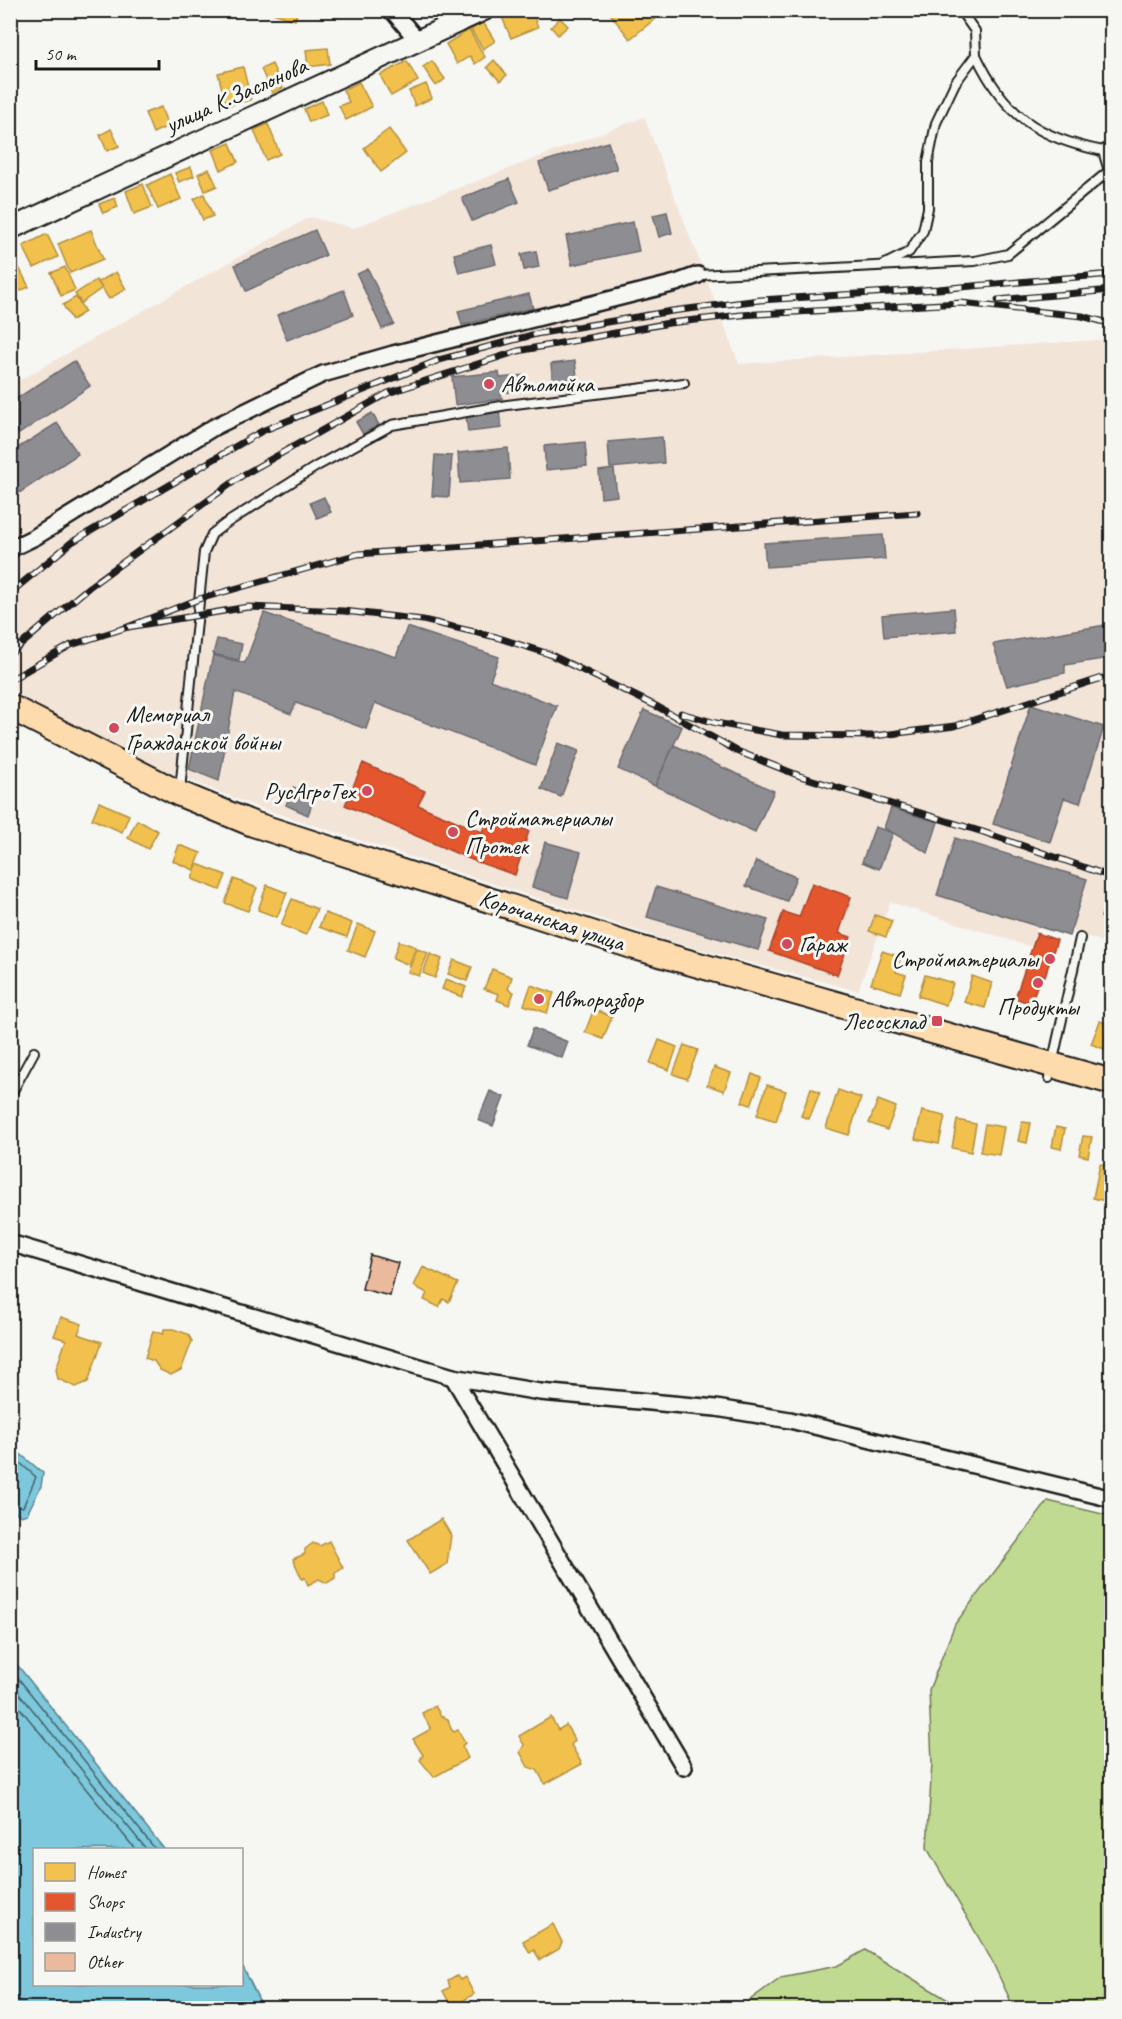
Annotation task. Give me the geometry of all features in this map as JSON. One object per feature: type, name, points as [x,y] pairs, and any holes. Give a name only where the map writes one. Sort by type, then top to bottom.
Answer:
[{"type":"main road","name":"Корочанская улица","points":[[10,708],[180,794],[253,824],[635,946],[1051,1072],[1112,1095]]},
{"type":"main road","name":"Корочанская улица","points":[[10,724],[175,808],[250,838],[634,960],[1051,1072],[1112,1082]]},
{"type":"street","points":[[392,10],[418,41]]},
{"type":"street","name":"улица К.Заслонова","points":[[10,229],[484,10]]},
{"type":"street","points":[[10,549],[35,537],[214,427],[323,374],[393,354],[676,283],[698,274]]},
{"type":"street","points":[[10,1243],[453,1377],[540,1392],[716,1408],[790,1420],[1112,1499]]},
{"type":"street","points":[[453,1377],[684,1767]]},
{"type":"lane","points":[[960,10],[975,31],[976,55],[988,80],[1011,109],[1041,132],[1067,144],[1103,152]]},
{"type":"lane","points":[[882,266],[909,252],[923,231],[928,208],[928,162],[936,123],[955,83],[976,55]]},
{"type":"lane","points":[[1103,152],[1112,143]]},
{"type":"lane","points":[[698,274],[975,261],[1008,254],[1110,173],[1103,152]]},
{"type":"lane","points":[[180,794],[204,552],[212,534],[317,466],[392,425],[507,405],[684,383]]},
{"type":"lane","points":[[1051,1072],[1080,938]]},
{"type":"lane","points":[[10,1096],[34,1052]]},
{"type":"shaded area","points":[[644,117],[739,364],[1111,339],[1111,945],[1039,920],[1031,947],[890,902],[858,991],[672,942],[252,805],[117,752],[11,690],[11,385],[310,217],[353,228]]},
{"type":"green space","points":[[1048,1501],[1111,1516],[1111,2008],[1014,2008],[991,1959],[927,1848],[932,1763],[929,1690],[955,1624]]},
{"type":"green space","points":[[865,1950],[958,2008],[739,2008],[781,1977],[837,1966]]},
{"type":"water","points":[[11,1446],[43,1473],[41,1486],[27,1514],[21,1516],[11,1509]]},
{"type":"water","points":[[11,1657],[163,1848],[33,1848],[33,1986],[243,1986],[243,1967],[263,2008],[11,2008]]},
{"type":"building: Homes","points":[[274,10],[298,10],[295,20],[273,13]]},
{"type":"building: Homes","points":[[513,10],[531,10],[538,27],[511,38],[501,15]]},
{"type":"building: Homes","points":[[607,10],[666,10],[630,39]]},
{"type":"building: Homes","points":[[560,18],[568,26],[558,35],[551,27]]},
{"type":"building: Homes","points":[[483,22],[495,41],[483,49],[471,30]]},
{"type":"building: Homes","points":[[469,30],[485,57],[475,64],[470,56],[457,64],[446,44]]},
{"type":"building: Homes","points":[[328,48],[330,64],[308,67],[306,50]]},
{"type":"building: Homes","points":[[494,60],[507,75],[500,81],[487,67]]},
{"type":"building: Homes","points":[[407,61],[418,81],[391,96],[380,75]]},
{"type":"building: Homes","points":[[432,61],[445,79],[436,86],[423,67]]},
{"type":"building: Homes","points":[[272,64],[283,88],[272,93],[261,69]]},
{"type":"building: Homes","points":[[243,67],[251,100],[226,106],[218,73]]},
{"type":"building: Homes","points":[[359,82],[372,107],[346,120],[339,106],[349,102],[343,90]]},
{"type":"building: Homes","points":[[426,84],[432,98],[415,106],[409,91]]},
{"type":"building: Homes","points":[[322,101],[327,115],[309,122],[304,109]]},
{"type":"building: Homes","points":[[161,107],[168,126],[153,133],[145,113]]},
{"type":"building: Homes","points":[[268,124],[280,154],[266,160],[254,130]]},
{"type":"building: Homes","points":[[111,129],[119,146],[107,151],[100,135]]},
{"type":"building: Homes","points":[[389,129],[406,153],[381,172],[364,148]]},
{"type":"building: Homes","points":[[230,143],[238,162],[221,170],[213,150]]},
{"type":"building: Homes","points":[[191,167],[194,176],[179,182],[175,173]]},
{"type":"building: Homes","points":[[209,169],[217,186],[205,191],[198,174]]},
{"type":"building: Homes","points":[[170,174],[181,199],[158,209],[147,185]]},
{"type":"building: Homes","points":[[143,184],[152,207],[134,214],[126,191]]},
{"type":"building: Homes","points":[[204,194],[213,216],[203,220],[194,199]]},
{"type":"building: Homes","points":[[115,198],[118,207],[103,213],[99,204]]},
{"type":"building: Homes","points":[[91,230],[103,259],[70,273],[58,244]]},
{"type":"building: Homes","points":[[47,234],[58,257],[34,268],[23,246]]},
{"type":"building: Homes","points":[[10,250],[29,287],[11,295],[10,295]]},
{"type":"building: Homes","points":[[65,267],[75,290],[61,296],[51,273]]},
{"type":"building: Homes","points":[[116,272],[126,289],[109,299],[98,282]]},
{"type":"building: Homes","points":[[96,280],[102,288],[81,303],[75,294]]},
{"type":"building: Homes","points":[[76,297],[85,312],[72,320],[63,305]]},
{"type":"building: Homes","points":[[99,802],[129,815],[122,832],[92,819]]},
{"type":"building: Homes","points":[[137,820],[158,831],[148,849],[128,838]]},
{"type":"building: Homes","points":[[179,845],[201,853],[194,870],[173,861]]},
{"type":"building: Homes","points":[[197,864],[226,875],[220,890],[192,879]]},
{"type":"building: Homes","points":[[234,879],[257,888],[248,911],[225,903]]},
{"type":"building: Homes","points":[[267,885],[287,893],[277,917],[258,910]]},
{"type":"building: Homes","points":[[292,899],[317,909],[306,935],[281,925]]},
{"type":"building: Homes","points":[[325,913],[352,923],[347,937],[319,927]]},
{"type":"building: Homes","points":[[875,915],[892,921],[886,937],[869,931]]},
{"type":"building: Homes","points":[[358,924],[375,931],[365,957],[348,950]]},
{"type":"building: Homes","points":[[399,941],[416,947],[409,965],[393,958]]},
{"type":"building: Homes","points":[[417,949],[428,953],[419,976],[408,972]]},
{"type":"building: Homes","points":[[882,951],[901,957],[896,972],[906,975],[900,993],[871,984]]},
{"type":"building: Homes","points":[[430,954],[442,959],[435,978],[423,973]]},
{"type":"building: Homes","points":[[454,960],[472,967],[467,981],[448,974]]},
{"type":"building: Homes","points":[[492,969],[512,977],[508,989],[514,992],[509,1005],[497,1000],[499,994],[484,989]]},
{"type":"building: Homes","points":[[925,975],[953,983],[946,1005],[918,996]]},
{"type":"building: Homes","points":[[972,976],[992,983],[985,1008],[964,1002]]},
{"type":"building: Homes","points":[[446,979],[466,987],[462,997],[442,989]]},
{"type":"building: Homes","name":"Авторазбор","points":[[531,985],[554,993],[547,1013],[524,1005]]},
{"type":"building: Homes","points":[[594,1009],[612,1017],[603,1039],[585,1032]]},
{"type":"building: Homes","points":[[1100,1021],[1112,1025],[1112,1052],[1091,1044]]},
{"type":"building: Homes","points":[[659,1040],[677,1047],[669,1070],[650,1063]]},
{"type":"building: Homes","points":[[684,1045],[698,1050],[687,1079],[673,1074]]},
{"type":"building: Homes","points":[[714,1067],[731,1073],[724,1091],[707,1085]]},
{"type":"building: Homes","points":[[752,1074],[761,1078],[751,1105],[742,1102]]},
{"type":"building: Homes","points":[[767,1085],[786,1091],[776,1121],[757,1115]]},
{"type":"building: Homes","points":[[811,1088],[820,1092],[809,1119],[801,1116]]},
{"type":"building: Homes","points":[[838,1090],[861,1098],[849,1135],[826,1128]]},
{"type":"building: Homes","points":[[878,1100],[896,1107],[887,1130],[869,1123]]},
{"type":"building: Homes","points":[[922,1111],[945,1116],[939,1144],[915,1139]]},
{"type":"building: Homes","points":[[957,1120],[976,1124],[971,1152],[952,1148]]},
{"type":"building: Homes","points":[[1022,1122],[1031,1123],[1027,1143],[1018,1141]]},
{"type":"building: Homes","points":[[985,1124],[1004,1127],[999,1155],[980,1152]]},
{"type":"building: Homes","points":[[1056,1127],[1065,1129],[1061,1149],[1052,1147]]},
{"type":"building: Homes","points":[[1083,1136],[1092,1137],[1088,1157],[1079,1155]]},
{"type":"building: Homes","points":[[1100,1164],[1112,1166],[1109,1202],[1093,1198]]},
{"type":"building: Homes","points":[[423,1267],[458,1283],[449,1302],[443,1299],[439,1307],[424,1300],[427,1293],[414,1286]]},
{"type":"building: Homes","points":[[61,1317],[82,1324],[78,1334],[102,1342],[88,1382],[76,1387],[58,1379],[56,1369],[66,1340],[54,1336]]},
{"type":"building: Homes","points":[[164,1329],[173,1329],[188,1334],[192,1341],[181,1370],[171,1375],[160,1370],[154,1361],[145,1358],[153,1331],[163,1334]]},
{"type":"building: Homes","points":[[441,1519],[451,1535],[447,1564],[430,1574],[408,1540]]},
{"type":"building: Homes","points":[[329,1541],[343,1568],[335,1573],[335,1578],[327,1583],[319,1579],[308,1585],[305,1578],[302,1579],[293,1559],[305,1554],[305,1549],[313,1543],[320,1546]]},
{"type":"building: Homes","points":[[435,1706],[441,1716],[448,1719],[451,1729],[454,1732],[458,1730],[465,1743],[462,1746],[468,1758],[434,1777],[420,1760],[423,1755],[413,1739],[431,1729],[422,1713]]},
{"type":"building: Homes","points":[[551,1717],[558,1730],[566,1725],[575,1740],[571,1745],[582,1764],[545,1784],[537,1770],[528,1767],[520,1752],[524,1745],[519,1736]]},
{"type":"building: Homes","points":[[553,1924],[562,1942],[559,1949],[540,1960],[534,1950],[530,1953],[523,1941]]},
{"type":"building: Homes","points":[[457,1976],[460,1980],[465,1977],[474,1994],[461,2002],[464,2007],[452,2008],[443,1991],[450,1987],[448,1981]]},
{"type":"building: Shops","points":[[363,763],[425,791],[418,805],[482,832],[488,817],[529,831],[515,875],[472,860],[345,805]]},
{"type":"building: Shops","points":[[812,883],[851,897],[839,933],[851,937],[837,975],[769,951],[783,912],[799,917]]},
{"type":"building: Shops","points":[[1037,933],[1057,940],[1045,976],[1041,974],[1031,1004],[1015,998]]},
{"type":"building: Industry","points":[[608,142],[617,169],[548,190],[539,163]]},
{"type":"building: Industry","points":[[509,179],[519,202],[472,221],[462,198]]},
{"type":"building: Industry","points":[[667,212],[672,233],[659,237],[653,215]]},
{"type":"building: Industry","points":[[633,222],[639,251],[572,265],[566,236]]},
{"type":"building: Industry","points":[[315,230],[326,255],[246,291],[235,265]]},
{"type":"building: Industry","points":[[491,245],[496,264],[459,273],[454,254]]},
{"type":"building: Industry","points":[[536,251],[539,267],[524,270],[521,254]]},
{"type":"building: Industry","points":[[368,269],[394,324],[382,329],[357,274]]},
{"type":"building: Industry","points":[[344,290],[353,315],[287,340],[277,315]]},
{"type":"building: Industry","points":[[529,294],[533,308],[462,325],[458,311]]},
{"type":"building: Industry","points":[[74,361],[90,386],[19,434],[10,421],[10,403]]},
{"type":"building: Industry","points":[[575,361],[578,383],[553,386],[551,364]]},
{"type":"building: Industry","name":"Автомойка","points":[[499,372],[500,378],[525,375],[527,390],[501,393],[502,399],[455,405],[452,377]]},
{"type":"building: Industry","points":[[499,411],[502,428],[468,432],[466,416]]},
{"type":"building: Industry","points":[[372,413],[379,425],[363,434],[356,422]]},
{"type":"building: Industry","points":[[57,423],[78,454],[10,499],[10,453]]},
{"type":"building: Industry","points":[[662,437],[664,463],[610,468],[608,442]]},
{"type":"building: Industry","points":[[585,442],[587,466],[546,470],[544,446]]},
{"type":"building: Industry","points":[[508,448],[510,479],[460,483],[458,453]]},
{"type":"building: Industry","points":[[435,455],[452,456],[449,497],[432,496]]},
{"type":"building: Industry","points":[[614,469],[617,496],[601,498],[599,471]]},
{"type":"building: Industry","points":[[324,497],[331,512],[317,518],[310,503]]},
{"type":"building: Industry","points":[[883,535],[885,559],[766,567],[764,543]]},
{"type":"building: Industry","points":[[954,608],[956,631],[884,637],[882,615]]},
{"type":"building: Industry","points":[[264,613],[396,657],[407,627],[499,657],[490,680],[557,706],[535,765],[375,703],[366,729],[296,703],[291,714],[235,692],[219,781],[189,769],[213,655],[245,663]]},
{"type":"building: Industry","points":[[1112,624],[1112,670],[1109,658],[1065,665],[1065,673],[1007,686],[993,644]]},
{"type":"building: Industry","points":[[217,639],[242,644],[239,660],[213,654]]},
{"type":"building: Industry","points":[[1031,704],[1104,727],[1080,803],[1064,798],[1050,842],[993,824]]},
{"type":"building: Industry","points":[[644,710],[682,727],[655,786],[618,769]]},
{"type":"building: Industry","points":[[558,743],[579,751],[561,797],[541,789]]},
{"type":"building: Industry","points":[[674,745],[774,791],[755,832],[655,786]]},
{"type":"building: Industry","points":[[293,787],[315,796],[308,815],[286,805]]},
{"type":"building: Industry","points":[[891,808],[938,822],[928,853],[884,828]]},
{"type":"building: Industry","points":[[875,827],[893,833],[879,869],[862,862]]},
{"type":"building: Industry","points":[[955,838],[1087,879],[1069,936],[937,895]]},
{"type":"building: Industry","points":[[545,842],[581,852],[568,898],[532,887]]},
{"type":"building: Industry","points":[[756,861],[796,877],[787,901],[746,886]]},
{"type":"building: Industry","points":[[656,887],[768,920],[758,950],[647,917]]},
{"type":"building: Industry","points":[[1108,898],[1112,899],[1112,921],[1101,917]]},
{"type":"building: Industry","points":[[533,1028],[568,1042],[562,1058],[527,1045]]},
{"type":"building: Industry","points":[[490,1091],[504,1097],[493,1126],[478,1120]]},
{"type":"building: Other","points":[[370,1255],[398,1263],[390,1296],[362,1289]]},
{"type":"railway","points":[[10,593],[72,542],[262,431],[439,360],[536,334],[672,311],[760,300],[938,289],[1112,274]]},
{"type":"railway","points":[[998,300],[1112,290]]},
{"type":"railway","points":[[10,654],[89,587],[243,475],[388,393],[518,351],[669,323],[741,315],[961,303],[1082,316],[1112,324]]},
{"type":"railway","points":[[10,680],[71,645],[128,627],[199,599],[358,554],[917,513]]},
{"type":"railway","points":[[128,627],[248,607],[344,611],[423,620],[496,637],[549,654],[658,707],[737,751],[800,776],[983,832],[1112,877]]},
{"type":"railway","points":[[681,713],[716,723],[782,735],[874,736],[955,726],[1102,678]]},
{"type":"place","name":"Автомойка","points":[[489,384]]},
{"type":"place","name":"Мемориал Гражданской войны","points":[[114,728]]},
{"type":"place","name":"РусАгроТех","points":[[367,791]]},
{"type":"place","name":"Стройматериалы Протек","points":[[453,832]]},
{"type":"place","name":"Гараж","points":[[787,944]]},
{"type":"place","name":"Стройматериалы","points":[[1050,959]]},
{"type":"place","name":"Продукты","points":[[1038,983]]},
{"type":"place","name":"Авторазбор","points":[[539,999]]},
{"type":"place","name":"Лесосклад","points":[[937,1021]]}]
